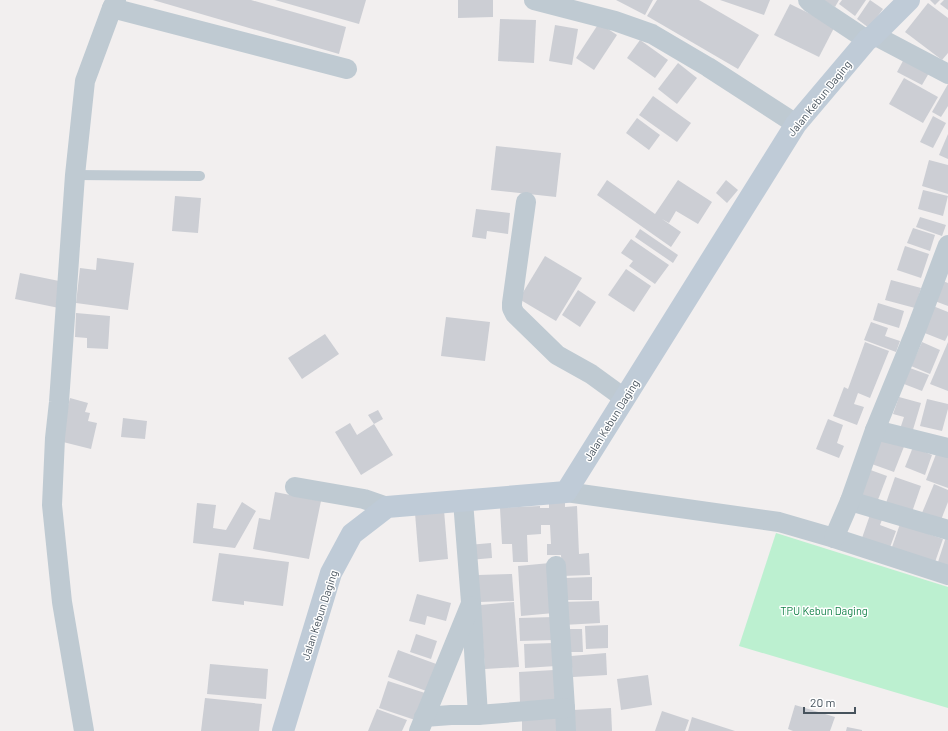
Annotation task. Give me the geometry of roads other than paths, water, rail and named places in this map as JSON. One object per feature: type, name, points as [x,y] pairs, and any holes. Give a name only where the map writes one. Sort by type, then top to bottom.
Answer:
[{"type":"street","points":[[534,0],[615,21],[652,34],[708,67],[796,124]]},
{"type":"street","points":[[808,0],[811,4],[870,37],[948,74]]},
{"type":"street","name":"Jalan Kebun Daging","points":[[566,492],[796,124],[870,37],[909,0]]},
{"type":"street","points":[[84,731],[62,602],[52,505],[55,438],[59,402],[75,175],[85,81],[114,4],[347,69]]},
{"type":"street","points":[[526,202],[512,303],[512,308],[515,314],[557,355],[592,374],[624,398]]},
{"type":"street","points":[[834,538],[850,501],[875,430],[916,330],[948,245]]},
{"type":"street","points":[[875,430],[948,448]]},
{"type":"street","points":[[295,487],[364,498],[387,507],[566,492],[779,522],[948,575]]},
{"type":"street","points":[[463,501],[471,602],[475,721]]},
{"type":"street","points":[[850,501],[948,530]]},
{"type":"street","name":"Jalan Kebun Daging","points":[[283,731],[331,573],[352,534],[387,507]]},
{"type":"street","points":[[556,566],[566,708],[566,731]]},
{"type":"street","points":[[421,724],[471,602]]},
{"type":"street","points":[[421,724],[451,715],[475,721],[566,708]]},
{"type":"lane","points":[[75,175],[200,176]]},
{"type":"park label","name":"TPU Kebun Daging","points":[[824,610]]}]
